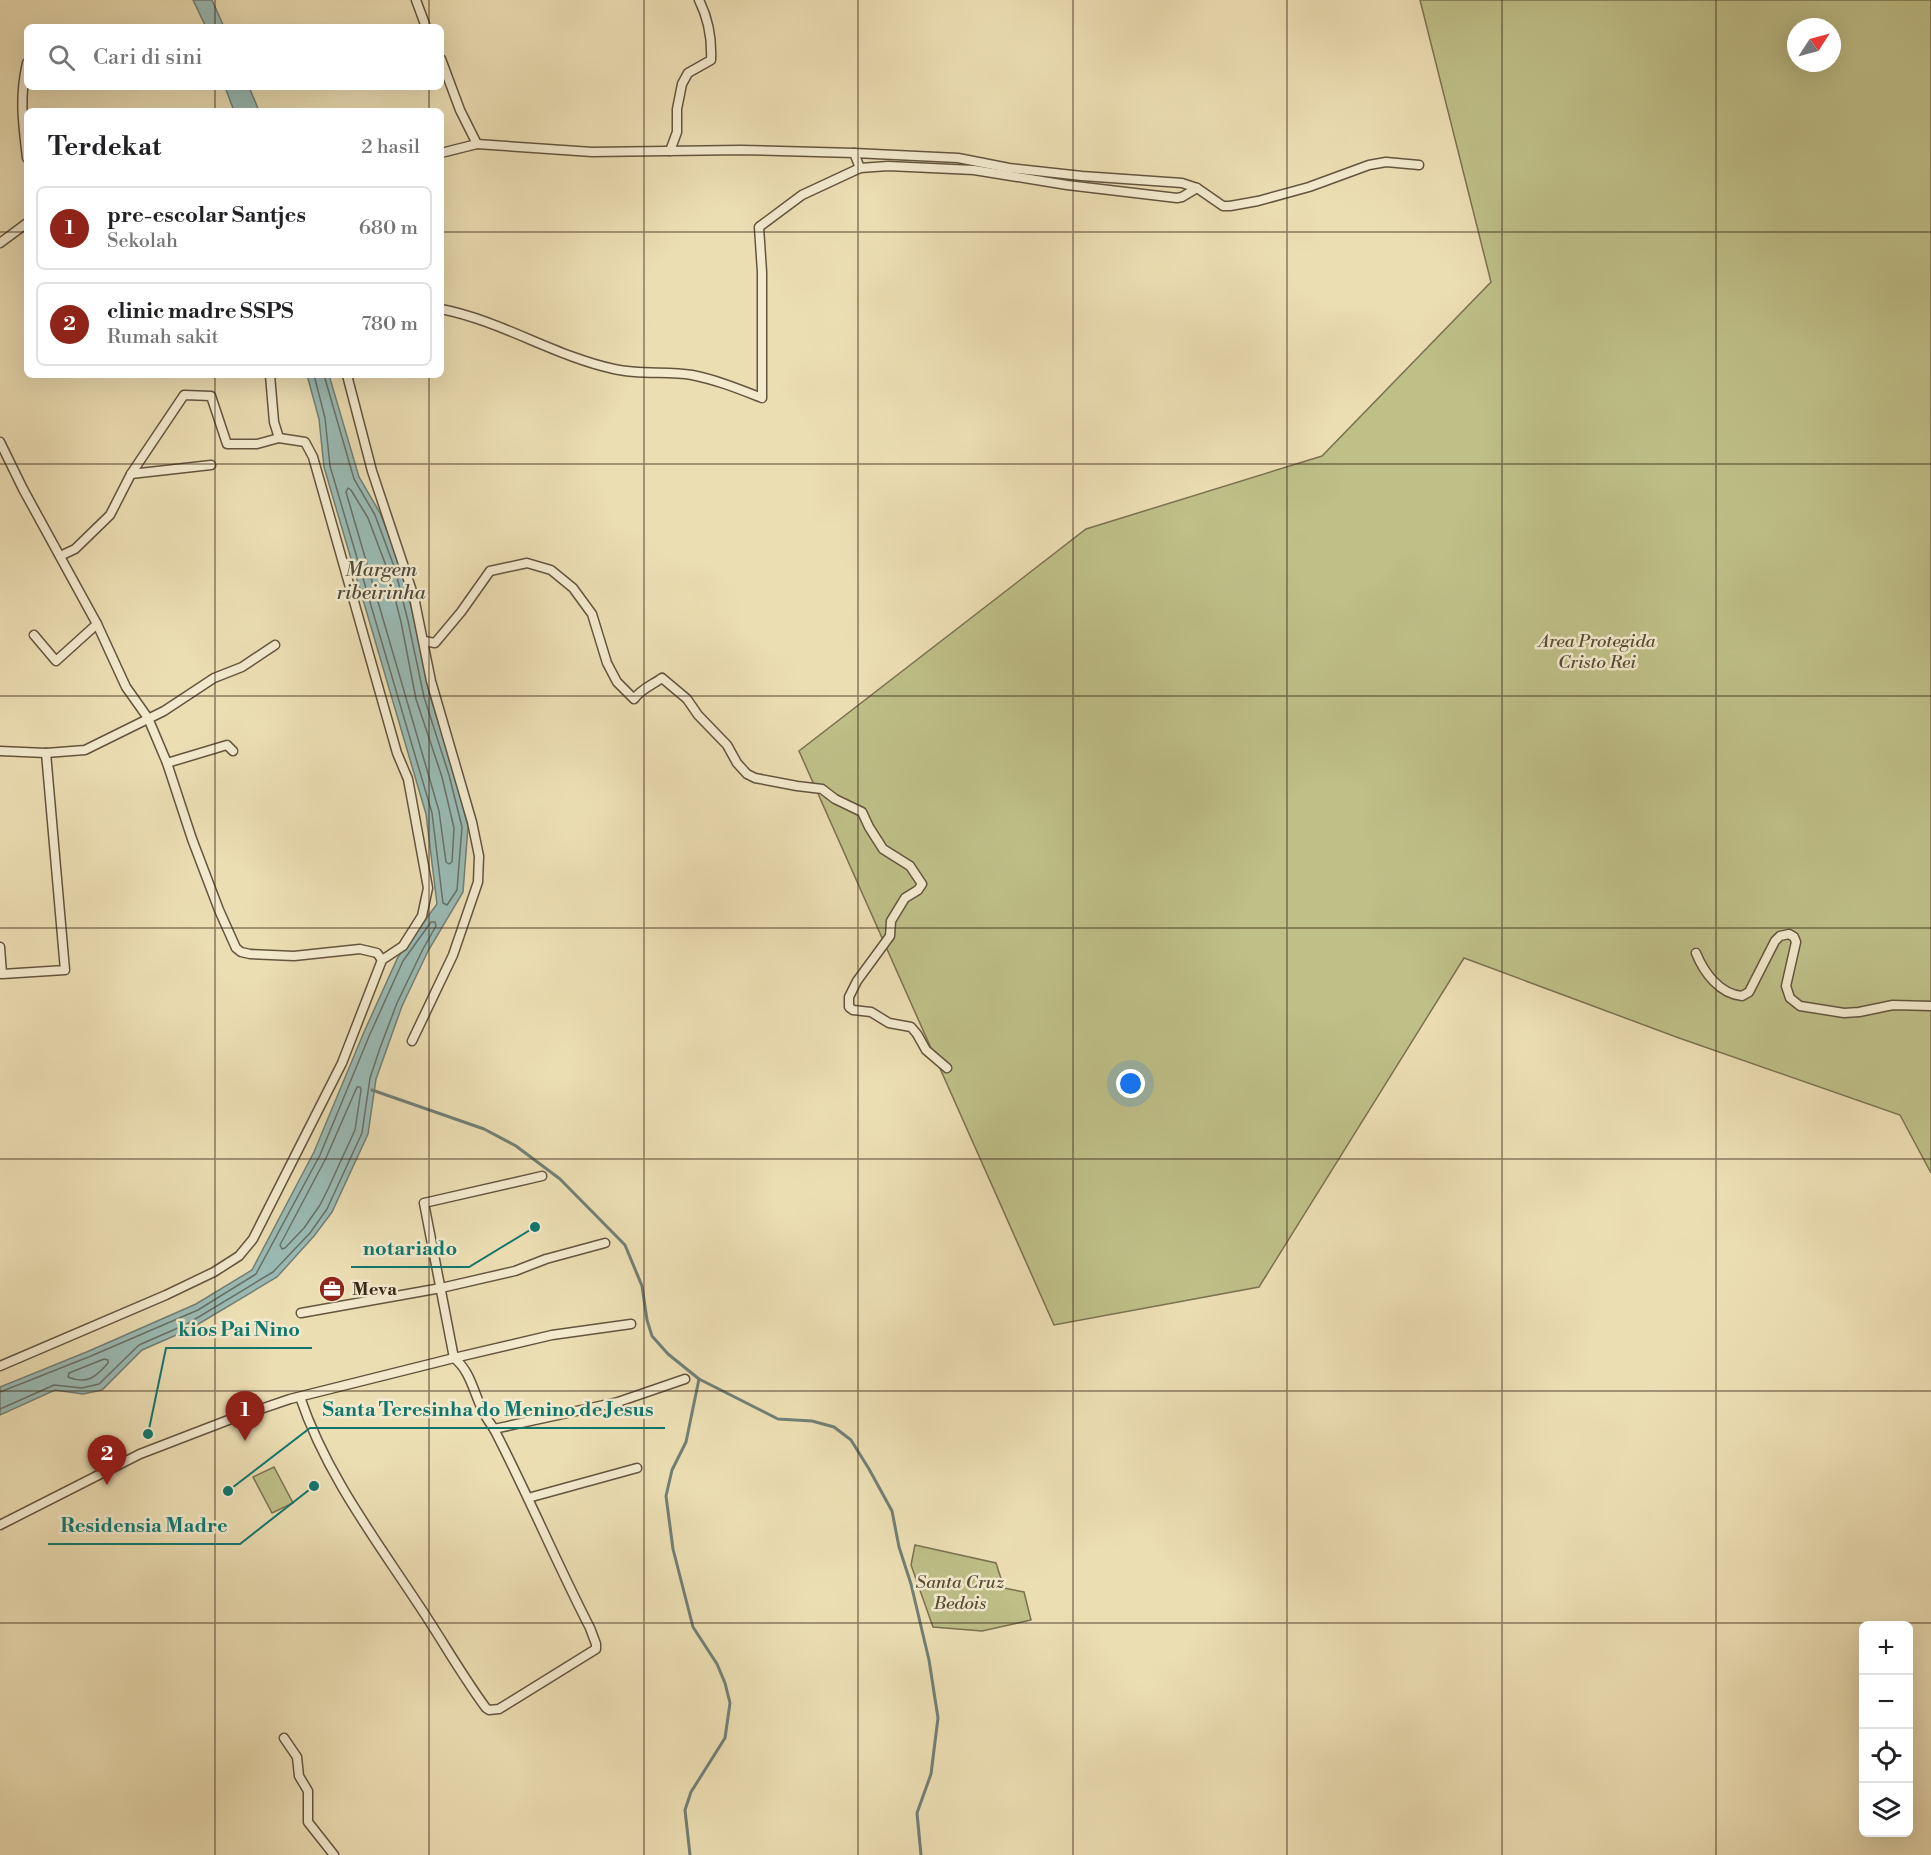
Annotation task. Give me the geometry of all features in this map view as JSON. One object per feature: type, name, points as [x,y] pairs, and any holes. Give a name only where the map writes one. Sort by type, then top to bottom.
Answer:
[{"type":"street","points":[[416,0],[425,24]]},
{"type":"street","points":[[670,151],[677,132],[677,109],[682,84],[688,73],[711,60],[712,48],[706,13],[699,0]]},
{"type":"street","points":[[444,67],[460,110],[477,144]]},
{"type":"street","points":[[24,76],[21,88],[24,135]]},
{"type":"street","points":[[444,152],[477,144],[592,152],[741,150],[958,159],[1009,168],[1082,176],[1182,183],[1197,188],[1223,206],[1258,201],[1309,187],[1369,165],[1386,162],[1419,165]]},
{"type":"street","points":[[854,153],[860,168]]},
{"type":"street","points":[[444,310],[466,314],[578,359],[606,367],[646,373],[691,375],[726,384],[762,398],[762,272],[759,227],[802,195],[860,168],[888,166],[974,170],[1066,185],[1177,198],[1197,188]]},
{"type":"street","points":[[0,243],[24,225]]},
{"type":"street","points":[[270,378],[274,422],[279,438]]},
{"type":"street","points":[[348,378],[372,471],[414,597],[431,681],[472,822],[479,856],[478,882],[453,955],[412,1041]]},
{"type":"street","points":[[0,1366],[166,1296],[214,1272],[239,1256],[253,1239],[342,1063],[382,960],[403,946],[422,916],[428,888],[408,779],[398,753],[313,457],[305,442],[279,438],[257,444],[227,444],[212,396],[184,395],[132,474],[110,515],[75,549],[60,556]]},
{"type":"street","points":[[0,442],[97,624],[126,687],[148,718],[167,763],[219,910],[236,948],[250,954],[294,956],[360,949],[377,953],[382,960]]},
{"type":"street","points":[[132,474],[211,465]]},
{"type":"street","points":[[424,641],[435,643],[461,612],[490,571],[527,563],[551,570],[573,588],[592,614],[607,663],[617,682],[634,699],[640,691],[662,678],[687,699],[698,715],[727,745],[747,774],[755,778],[822,789],[835,800],[862,812],[884,849],[910,866],[922,884],[918,890],[906,898],[891,921],[890,936],[857,981],[849,997],[849,1007],[853,1010],[870,1012],[889,1023],[911,1027],[926,1050],[947,1068]]},
{"type":"street","points":[[34,635],[56,661],[97,624]]},
{"type":"street","points":[[0,752],[46,753],[84,750],[164,711],[214,678],[242,668],[274,645]]},
{"type":"street","points":[[167,763],[227,745],[233,751]]},
{"type":"street","points":[[0,946],[3,974],[65,970],[46,753]]},
{"type":"street","points":[[1696,953],[1701,965],[1718,985],[1732,994],[1742,996],[1749,992],[1775,941],[1780,936],[1789,934],[1796,942],[1786,986],[1790,998],[1800,1006],[1844,1013],[1893,1005],[1931,1006]]},
{"type":"street","points":[[300,1397],[331,1471],[477,1696],[489,1710],[499,1709],[596,1649],[590,1628],[528,1498],[494,1429],[476,1399],[461,1363],[454,1358],[424,1203],[542,1176]]},
{"type":"street","points":[[301,1313],[441,1288],[515,1270],[605,1243]]},
{"type":"street","points":[[0,1525],[140,1454],[231,1419],[300,1397],[552,1335],[631,1324]]},
{"type":"street","points":[[494,1429],[618,1402],[685,1379]]},
{"type":"street","points":[[528,1498],[637,1468]]},
{"type":"street","points":[[284,1737],[297,1757],[299,1776],[308,1791],[308,1822],[334,1855]]},
{"type":"green space","name":"Area Protegida Cristo Rei","points":[[1420,0],[1931,0],[1931,1173],[1900,1115],[1679,1038],[1464,958],[1259,1287],[1054,1325],[799,751],[1086,529],[1322,456],[1491,282]]},
{"type":"green space","points":[[274,1467],[293,1503],[272,1513],[253,1477]]},
{"type":"green space","name":"Santa Cruz Bedois","points":[[915,1545],[996,1563],[1004,1588],[1024,1592],[1031,1620],[982,1631],[933,1627],[911,1565]]},
{"type":"water","points":[[193,0],[212,0],[223,24],[205,24]]},
{"type":"water","points":[[226,90],[250,90],[258,108],[233,108]]},
{"type":"water","name":"Margem ribeirinha","points":[[308,378],[330,378],[359,477],[380,513],[401,567],[430,696],[455,773],[468,827],[463,892],[428,951],[402,1006],[376,1079],[368,1134],[332,1212],[314,1236],[277,1277],[190,1329],[142,1350],[102,1390],[83,1394],[55,1390],[0,1415],[0,1387],[196,1304],[252,1270],[314,1152],[398,957],[437,904],[426,814],[324,467],[319,419]]},
{"type":"waterway","points":[[372,1090],[484,1129],[516,1146],[560,1179],[625,1245],[642,1286],[652,1336],[668,1354],[699,1379],[778,1419],[812,1421],[834,1427],[851,1440],[892,1511],[899,1547],[911,1584],[929,1660],[938,1718],[931,1774],[917,1813],[921,1855]]},
{"type":"waterway","points":[[690,1855],[685,1810],[691,1792],[725,1738],[730,1703],[717,1664],[693,1627],[673,1549],[666,1496],[672,1470],[686,1442],[699,1379]]},
{"type":"place","name":"notariado","points":[[535,1227]]},
{"type":"place","name":"Meva","points":[[332,1289]]},
{"type":"place","name":"kios Pai Nino","points":[[148,1434]]},
{"type":"place","name":"pre-escolar Santjes","points":[[245,1441]]},
{"type":"place","name":"clinic madre SSPS","points":[[107,1485]]},
{"type":"place","name":"Residensia Madre","points":[[314,1486]]},
{"type":"place","name":"Santa Teresinha do Menino de Jesus","points":[[228,1491]]}]
